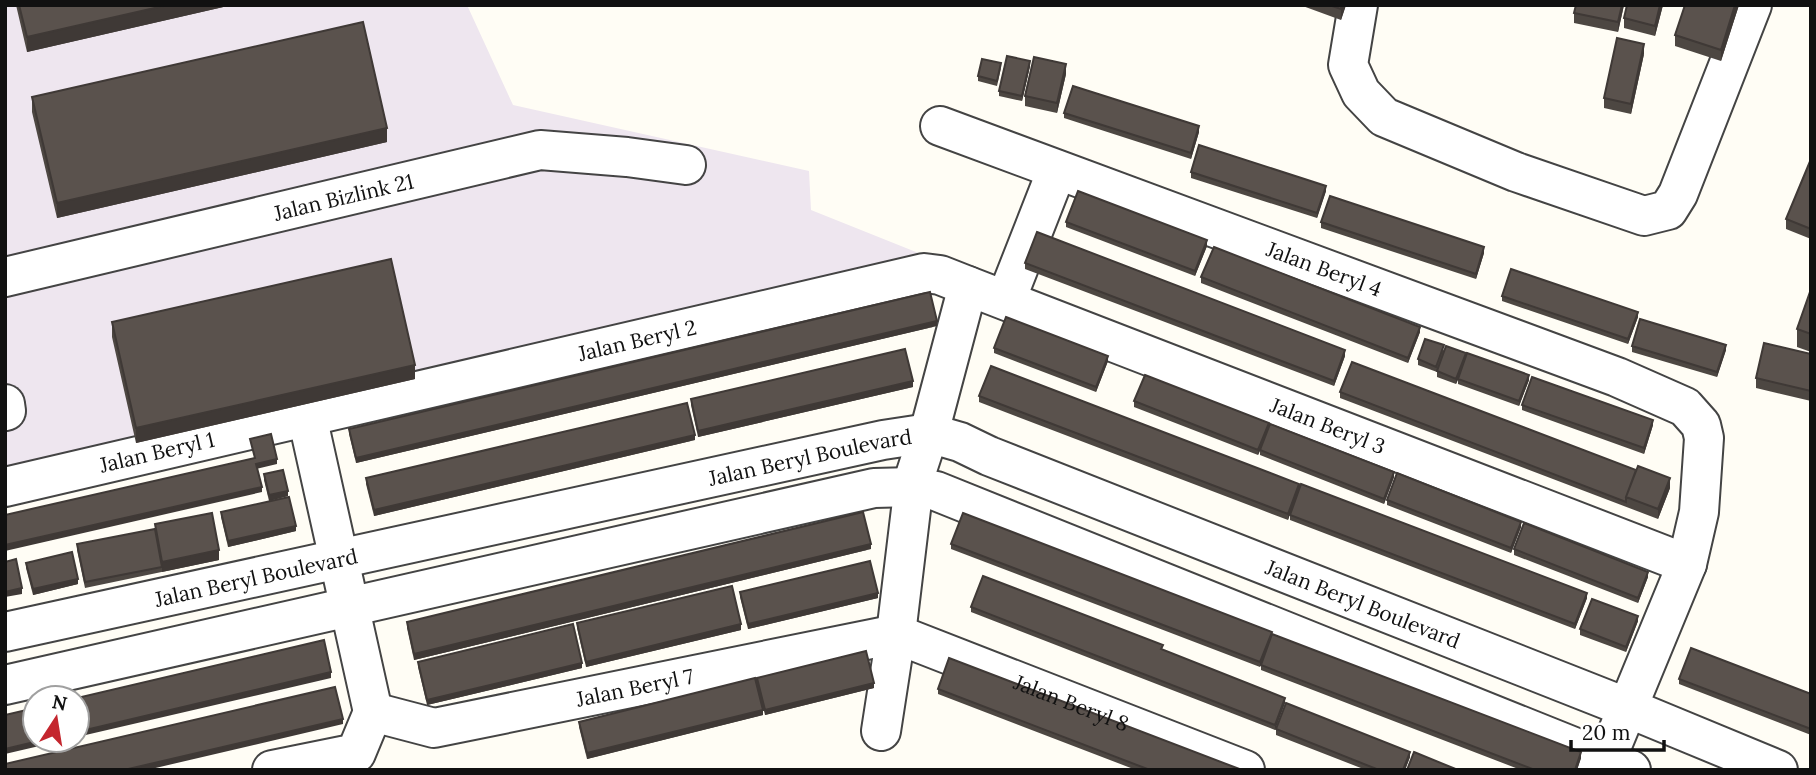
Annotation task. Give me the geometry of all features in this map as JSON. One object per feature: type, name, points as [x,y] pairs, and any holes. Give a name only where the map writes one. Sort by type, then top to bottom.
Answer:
[{"type":"street","points":[[1358,5],[1348,65],[1361,93],[1384,117],[1516,172],[1644,216],[1668,210],[1678,194],[1752,5]]},
{"type":"street","name":"Jalan Beryl 4","points":[[940,126],[1617,377],[1685,407],[1701,425],[1704,438],[1699,512],[1687,564]]},
{"type":"street","name":"Jalan Bizlink 21","points":[[5,278],[540,150],[686,165]]},
{"type":"street","points":[[1006,300],[1057,170]]},
{"type":"street","name":"Jalan Beryl 2","points":[[307,416],[677,332],[908,276],[940,275],[968,286]]},
{"type":"street","points":[[881,730],[920,461],[968,286]]},
{"type":"street","name":"Jalan Beryl 3","points":[[968,286],[1687,564]]},
{"type":"street","points":[[272,770],[354,761],[373,712],[307,416]]},
{"type":"street","name":"Jalan Beryl 1","points":[[5,487],[307,416]]},
{"type":"street","name":"Jalan Beryl Boulevard","points":[[5,685],[344,578],[883,440],[920,461],[936,491],[1618,745],[1778,770]]},
{"type":"street","name":"Jalan Beryl Boulevard","points":[[5,632],[344,578],[874,488],[920,461],[960,442],[1618,745]]},
{"type":"street","points":[[1618,745],[1687,564]]},
{"type":"street","name":"Jalan Beryl 7","points":[[373,712],[433,728],[896,634]]},
{"type":"street","name":"Jalan Beryl 8","points":[[896,634],[1245,770]]},
{"type":"shaded area","points":[[5,5],[467,5],[513,105],[809,171],[811,210],[921,254],[5,481]]},
{"type":"building","points":[[19,5],[168,5],[27,37]]},
{"type":"building","points":[[1576,5],[1622,5],[1618,22],[1574,13]]},
{"type":"building","points":[[1627,5],[1660,5],[1655,26],[1624,18]]},
{"type":"building","points":[[1685,5],[1735,5],[1721,50],[1675,35]]},
{"type":"building","points":[[363,22],[387,128],[57,203],[32,97]]},
{"type":"building","points":[[1617,38],[1644,44],[1631,104],[1604,98]]},
{"type":"building","points":[[1007,56],[1030,61],[1022,96],[999,91]]},
{"type":"building","points":[[1034,57],[1066,64],[1057,103],[1025,96]]},
{"type":"building","points":[[982,59],[1001,63],[997,81],[978,76]]},
{"type":"building","points":[[1073,86],[1199,126],[1191,153],[1064,113]]},
{"type":"building","points":[[1199,145],[1326,186],[1317,213],[1191,172]]},
{"type":"building","points":[[1811,159],[1811,229],[1786,219]]},
{"type":"building","points":[[1078,191],[1207,240],[1195,271],[1066,222]]},
{"type":"building","points":[[1330,196],[1484,247],[1476,274],[1321,222]]},
{"type":"building","points":[[1037,232],[1345,350],[1334,381],[1025,263]]},
{"type":"building","points":[[1214,247],[1420,327],[1408,358],[1201,277]]},
{"type":"building","points":[[391,259],[415,365],[136,428],[112,322]]},
{"type":"building","points":[[1511,269],[1638,312],[1628,339],[1502,296]]},
{"type":"building","points":[[1811,289],[1811,334],[1797,329]]},
{"type":"building","points":[[930,292],[937,321],[356,458],[349,429]]},
{"type":"building","points":[[1006,317],[1108,356],[1096,387],[994,348]]},
{"type":"building","points":[[1640,319],[1726,345],[1717,372],[1632,346]]},
{"type":"building","points":[[1425,339],[1444,345],[1436,367],[1418,359]]},
{"type":"building","points":[[1764,343],[1811,354],[1811,391],[1756,378]]},
{"type":"building","points":[[1446,346],[1466,353],[1456,379],[1437,371]]},
{"type":"building","points":[[905,349],[913,381],[698,431],[691,399]]},
{"type":"building","points":[[1467,353],[1529,375],[1519,401],[1458,379]]},
{"type":"building","points":[[1352,362],[1636,470],[1626,502],[1340,392]]},
{"type":"building","points":[[991,366],[1299,484],[1288,514],[979,396]]},
{"type":"building","points":[[1145,375],[1269,423],[1258,450],[1134,401]]},
{"type":"building","points":[[1532,377],[1653,420],[1644,448],[1522,405]]},
{"type":"building","points":[[687,403],[695,435],[374,510],[366,478]]},
{"type":"building","points":[[1270,424],[1394,472],[1384,499],[1260,450]]},
{"type":"building","points":[[271,434],[277,459],[256,464],[262,487],[5,545],[5,515],[255,458],[250,439]]},
{"type":"building","points":[[1638,466],[1670,478],[1658,509],[1626,497]]},
{"type":"building","points":[[283,470],[288,491],[269,495],[264,474]]},
{"type":"building","points":[[1397,473],[1521,522],[1511,548],[1387,500]]},
{"type":"building","points":[[1301,484],[1587,593],[1575,624],[1290,515]]},
{"type":"building","points":[[289,497],[296,526],[228,541],[221,512]]},
{"type":"building","points":[[863,512],[871,544],[414,654],[407,622]]},
{"type":"building","points":[[212,513],[219,550],[162,562],[155,524]]},
{"type":"building","points":[[963,513],[1272,632],[1260,662],[951,544]]},
{"type":"building","points":[[1524,523],[1648,572],[1638,598],[1514,549]]},
{"type":"building","points":[[155,529],[162,567],[85,582],[77,544]]},
{"type":"building","points":[[72,552],[78,579],[33,589],[26,563]]},
{"type":"building","points":[[16,559],[22,588],[5,592],[5,562]]},
{"type":"building","points":[[870,561],[878,593],[748,624],[740,592]]},
{"type":"building","points":[[983,576],[1163,645],[1161,649],[1285,698],[1275,725],[971,607]]},
{"type":"building","points":[[732,586],[741,624],[586,662],[577,623]]},
{"type":"building","points":[[1592,599],[1638,616],[1626,647],[1580,629]]},
{"type":"building","points":[[573,624],[582,663],[427,700],[418,662]]},
{"type":"building","points":[[1272,634],[1581,752],[1575,770],[1535,770],[1261,665]]},
{"type":"building","points":[[324,640],[331,672],[91,729],[91,695]]},
{"type":"building","points":[[1691,648],[1811,694],[1811,729],[1679,679]]},
{"type":"building","points":[[866,651],[874,683],[765,710],[757,678]]},
{"type":"building","points":[[949,658],[1242,770],[1150,770],[938,689]]},
{"type":"building","points":[[755,678],[763,710],[587,753],[579,722]]},
{"type":"building","points":[[335,687],[343,719],[124,770],[5,770],[5,764],[48,754],[91,754],[91,744]]},
{"type":"building","points":[[1286,703],[1410,752],[1403,770],[1379,770],[1276,729]]},
{"type":"building","points":[[21,711],[21,745],[5,749],[5,715]]},
{"type":"building","points":[[1414,752],[1458,770],[1407,770]]}]
